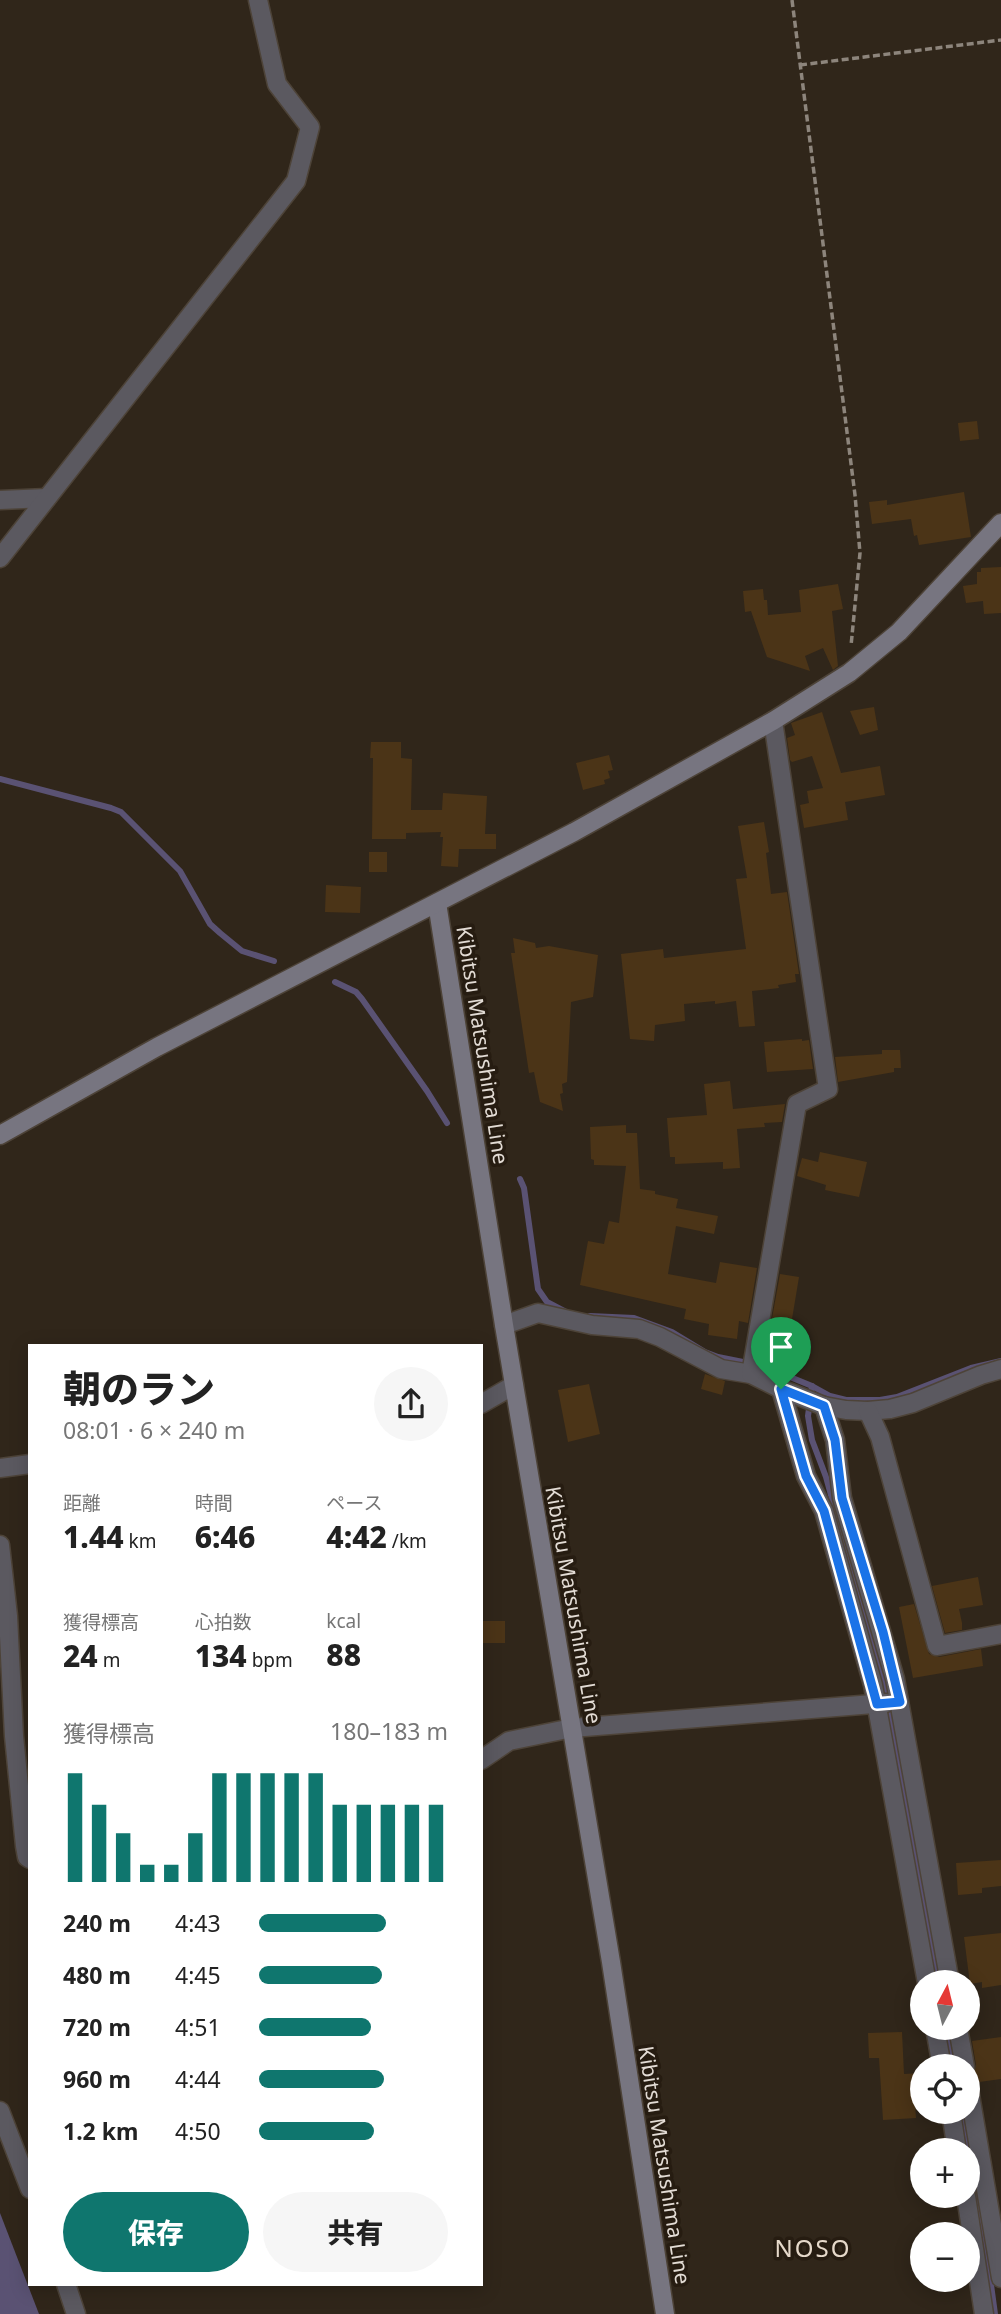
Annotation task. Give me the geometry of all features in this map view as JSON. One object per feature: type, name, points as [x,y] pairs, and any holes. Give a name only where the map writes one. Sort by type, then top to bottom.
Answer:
[{"type":"main road","name":"Kibitsu Matsushima Line","points":[[0,1135],[168,1041],[574,832],[773,721],[849,673],[899,632],[1001,523]]},
{"type":"main road","name":"Kibitsu Matsushima Line","points":[[437,903],[504,1325],[611,1962],[665,2314]]},
{"type":"street","points":[[0,558],[296,181],[310,127],[277,84],[258,0]]},
{"type":"street","points":[[0,500],[47,498]]},
{"type":"street","points":[[752,1367],[797,1104],[828,1089],[773,721]]},
{"type":"street","points":[[504,1325],[538,1313],[568,1321],[639,1329],[721,1369],[752,1367],[781,1389],[822,1405],[868,1411],[913,1403],[1001,1369]]},
{"type":"street","points":[[483,1403],[514,1384]]},
{"type":"street","points":[[781,1389],[806,1476],[824,1511],[877,1704],[925,1970]]},
{"type":"street","points":[[822,1405],[835,1440],[842,1498],[883,1632],[900,1702],[948,1970]]},
{"type":"street","points":[[868,1411],[880,1437],[937,1646],[1001,1634]]},
{"type":"street","points":[[0,1467],[28,1464]]},
{"type":"street","points":[[0,1545],[8,1616],[14,1736],[28,1858]]},
{"type":"street","points":[[483,1759],[509,1741],[572,1728],[900,1702]]},
{"type":"street","points":[[0,2111],[28,2184]]},
{"type":"street","points":[[975,2124],[1000,2267],[980,2264]]},
{"type":"street","points":[[980,2285],[984,2314]]},
{"type":"street","points":[[67,2286],[76,2314]]},
{"type":"path","points":[[792,0],[860,553],[849,673]]},
{"type":"path","points":[[800,65],[1001,40]]},
{"type":"shaded area","points":[[0,2213],[39,2314],[0,2314]]},
{"type":"building","points":[[977,421],[979,439],[960,441],[958,423]]},
{"type":"building","points":[[964,492],[971,537],[919,545],[917,535],[914,536],[911,519],[872,524],[869,502],[887,500],[887,505]]},
{"type":"building","points":[[1001,567],[1001,613],[984,614],[983,601],[966,603],[963,586],[977,584],[977,572],[981,572],[981,568]]},
{"type":"building","points":[[838,584],[843,609],[832,611],[838,666],[833,670],[823,648],[805,656],[810,671],[767,657],[751,611],[745,612],[743,591],[763,589],[768,615],[801,612],[799,590]]},
{"type":"building","points":[[874,707],[878,730],[860,735],[850,711]]},
{"type":"building","points":[[822,712],[841,773],[880,766],[885,795],[845,802],[848,820],[804,828],[800,805],[809,803],[807,791],[823,788],[812,756],[792,762],[790,760],[787,738],[795,735],[791,723]]},
{"type":"building","points":[[371,742],[401,742],[401,758],[412,759],[411,810],[442,810],[443,793],[487,796],[485,834],[496,834],[496,849],[459,849],[458,867],[441,866],[441,832],[406,833],[406,839],[372,839]]},
{"type":"building","points":[[609,755],[613,770],[608,771],[610,778],[604,780],[605,784],[583,790],[576,763]]},
{"type":"building","points":[[764,822],[771,894],[787,892],[799,974],[795,974],[796,982],[778,985],[779,988],[752,991],[755,1026],[739,1027],[736,1001],[684,1004],[685,1021],[655,1025],[654,1041],[630,1039],[621,954],[663,949],[664,958],[746,949],[736,879],[747,878],[738,826]]},
{"type":"building","points":[[369,852],[387,852],[387,872],[369,872]]},
{"type":"building","points":[[326,885],[361,887],[360,913],[325,912]]},
{"type":"building","points":[[513,938],[535,943],[536,948],[549,946],[598,955],[593,997],[571,1002],[567,1082],[562,1084],[563,1093],[560,1094],[563,1111],[540,1102],[534,1072],[529,1073],[511,953],[515,953]]},
{"type":"building","points":[[809,1040],[813,1069],[767,1072],[764,1042]]},
{"type":"building","points":[[882,1050],[900,1050],[901,1068],[894,1068],[894,1072],[838,1082],[835,1057],[882,1054]]},
{"type":"building","points":[[730,1081],[733,1109],[785,1104],[782,1122],[764,1123],[765,1127],[737,1129],[740,1168],[723,1169],[723,1162],[675,1164],[675,1157],[670,1157],[667,1118],[707,1115],[704,1084]]},
{"type":"building","points":[[626,1125],[626,1133],[637,1133],[640,1189],[678,1199],[676,1208],[718,1216],[714,1234],[676,1226],[668,1274],[716,1283],[720,1262],[757,1268],[748,1323],[739,1321],[737,1339],[708,1335],[709,1324],[684,1319],[686,1309],[580,1285],[588,1241],[604,1244],[609,1221],[619,1223],[626,1166],[594,1165],[594,1160],[591,1159],[590,1127]]},
{"type":"building","points":[[820,1152],[867,1162],[859,1197],[825,1190],[826,1185],[797,1176],[802,1158],[818,1162]]},
{"type":"building","points":[[780,1274],[799,1277],[787,1349],[767,1346]]},
{"type":"building","points":[[705,1374],[725,1381],[722,1395],[701,1389]]},
{"type":"building","points":[[589,1384],[600,1434],[568,1442],[558,1390]]},
{"type":"building","points":[[978,1577],[983,1605],[959,1609],[962,1630],[945,1633],[932,1586]]},
{"type":"building","points":[[914,1604],[929,1654],[939,1657],[981,1649],[983,1666],[913,1678],[899,1607]]},
{"type":"building","points":[[483,1621],[505,1621],[505,1643],[483,1643]]},
{"type":"building","points":[[1001,1860],[1001,1886],[982,1888],[982,1893],[958,1895],[956,1863]]},
{"type":"building","points":[[1001,1933],[1001,1985],[982,1988],[980,1970],[968,1970],[964,1937]]},
{"type":"building","points":[[902,2032],[904,2074],[910,2074],[910,2118],[883,2120],[879,2058],[869,2058],[868,2033]]},
{"type":"building","points":[[1001,2037],[1001,2079],[980,2082],[980,2054],[974,2054],[972,2041]]},
{"type":"waterway","points":[[0,779],[121,812],[180,871],[210,924],[242,951],[274,961]]},
{"type":"waterway","points":[[335,982],[356,992],[362,999],[447,1123]]},
{"type":"waterway","points":[[520,1179],[524,1188],[538,1289],[547,1302],[566,1312]]},
{"type":"waterway","points":[[590,1316],[634,1318],[672,1332],[705,1352],[763,1366],[830,1396],[846,1400],[897,1397],[971,1368],[1001,1361]]},
{"type":"waterway","points":[[812,1386],[808,1416],[812,1440],[826,1477],[883,1683],[936,1970]]},
{"type":"waterway","points":[[948,2040],[951,2054]]},
{"type":"waterway","points":[[963,2124],[995,2314]]},
{"type":"district","name":"NOSO","points":[[813,2247]]},
{"type":"route","points":[[781,1389],[824,1406],[835,1440],[842,1498],[883,1632],[900,1702],[877,1704],[824,1511],[806,1476],[781,1389]]}]
